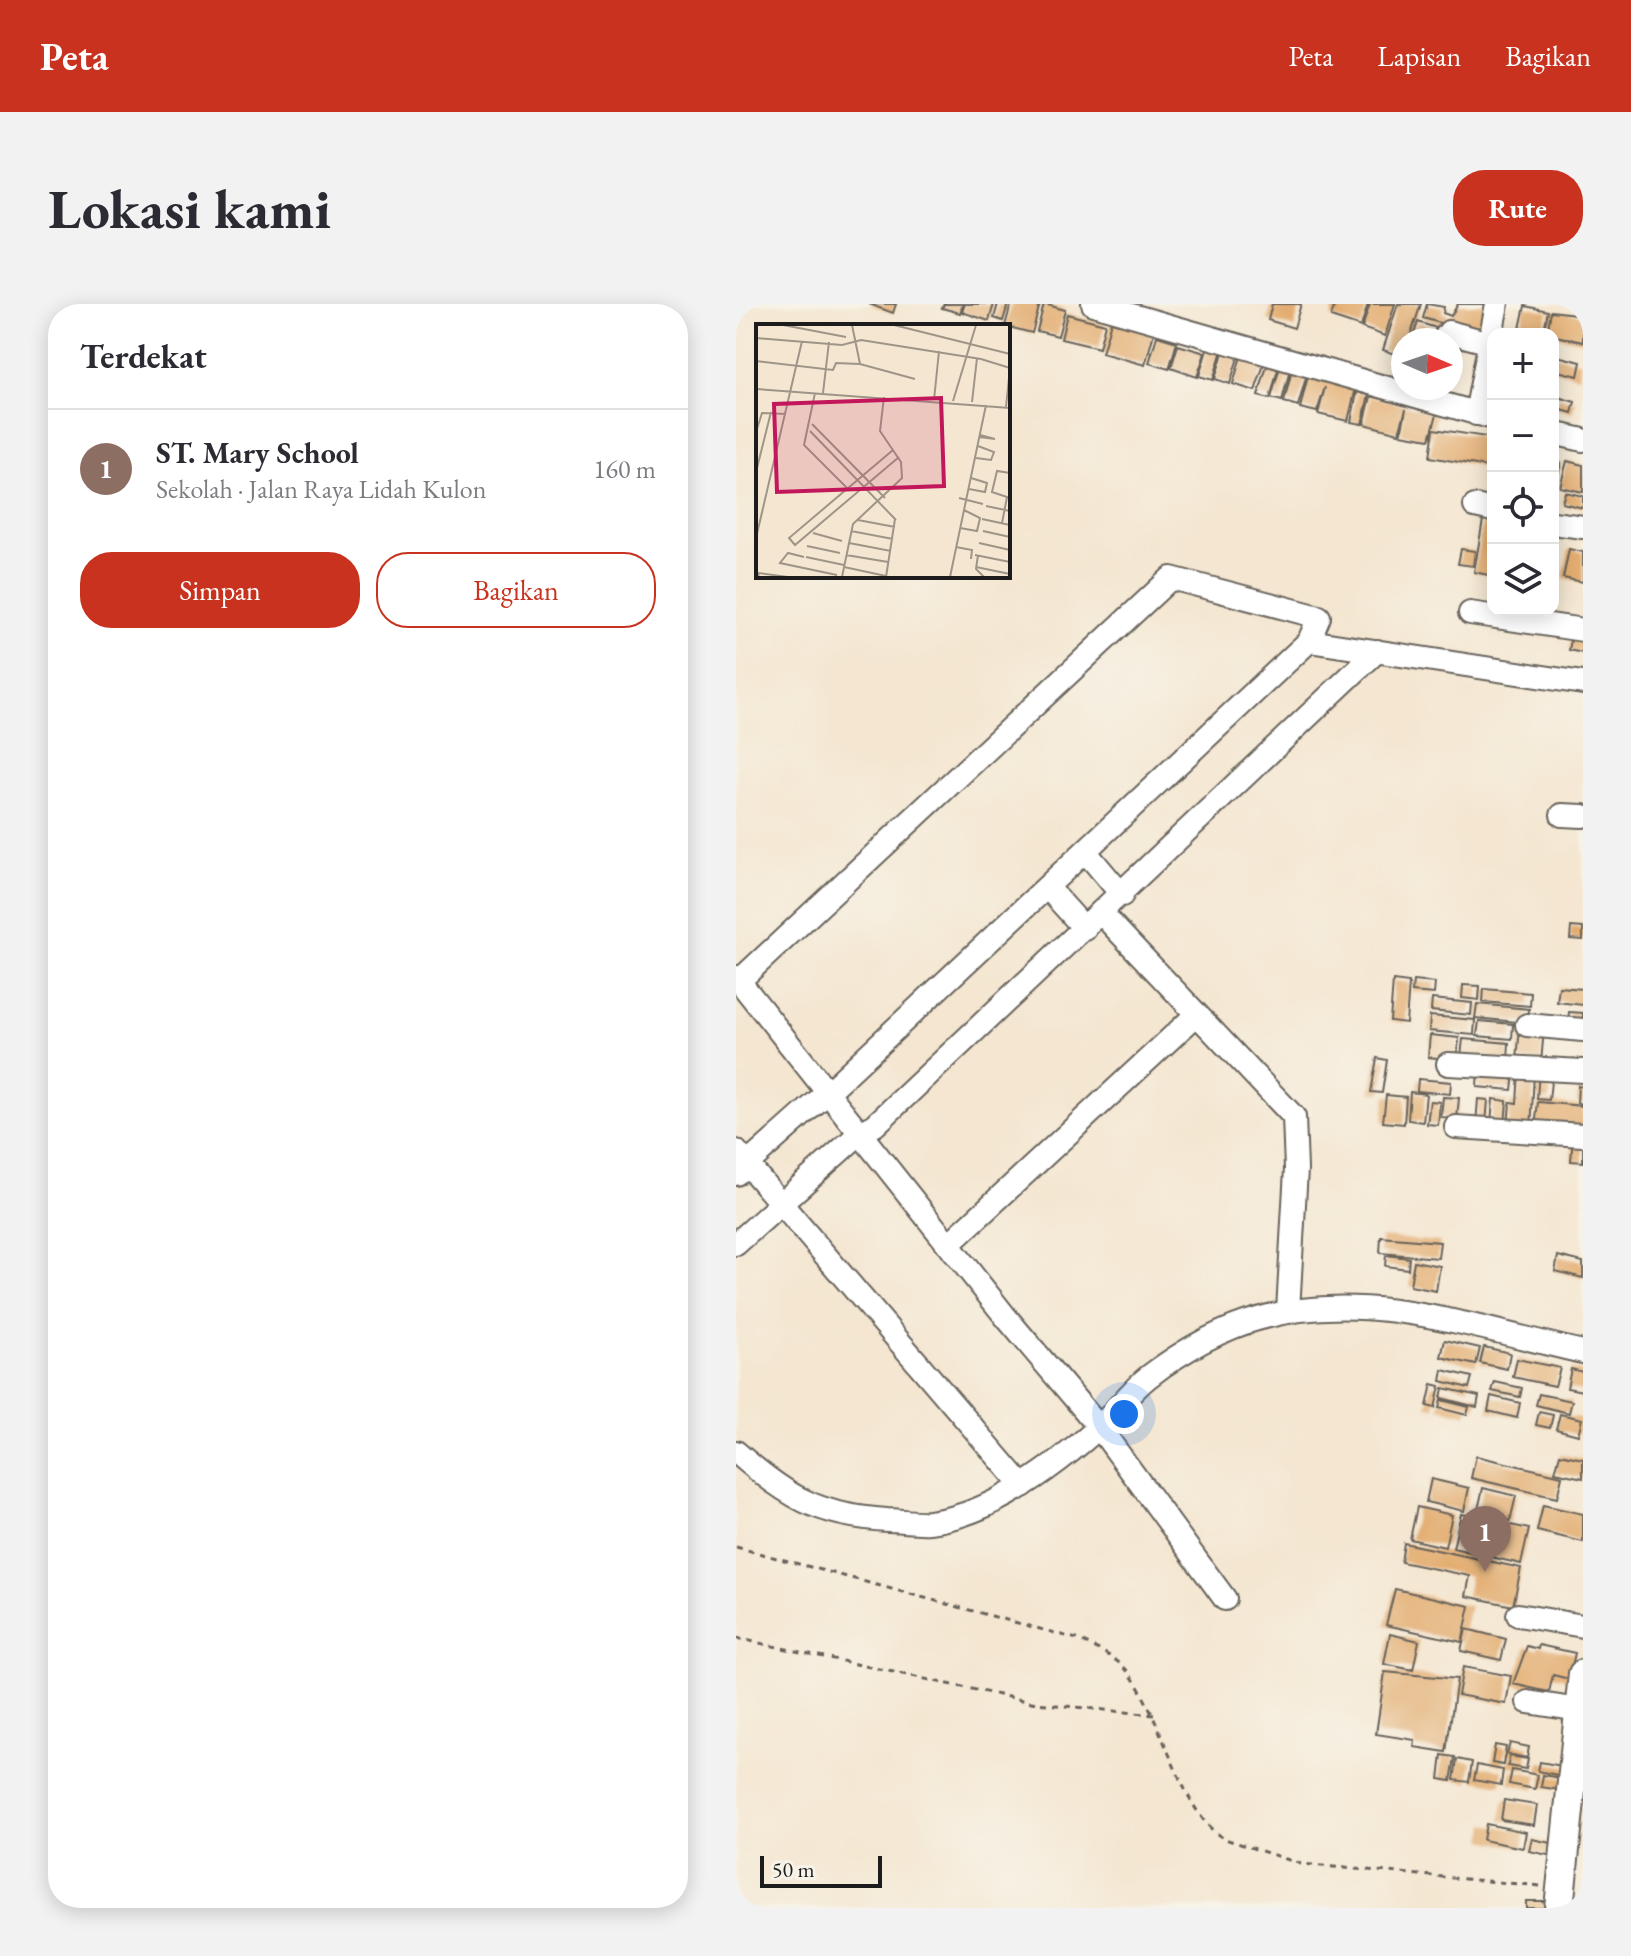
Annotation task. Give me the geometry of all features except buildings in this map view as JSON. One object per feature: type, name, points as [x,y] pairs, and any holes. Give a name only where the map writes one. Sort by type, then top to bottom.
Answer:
[{"type":"main road","points":[[1551,1897],[1574,1844],[1583,1674]]},
{"type":"street","points":[[1093,304],[1391,384]]},
{"type":"street","points":[[1493,328],[1497,304]]},
{"type":"street","points":[[1463,336],[1487,342]]},
{"type":"street","points":[[1442,400],[1485,416],[1487,387]]},
{"type":"street","points":[[1559,434],[1583,440]]},
{"type":"street","points":[[1559,524],[1583,527]]},
{"type":"street","points":[[1023,1486],[779,1202],[739,1163],[828,1092],[1309,641],[1319,617],[1171,578],[737,979],[828,1092],[949,1244],[1099,1427],[1225,1599]]},
{"type":"street","points":[[1470,613],[1583,630]]},
{"type":"street","points":[[1309,641],[1583,683]]},
{"type":"street","points":[[736,1244],[779,1202],[860,1133],[875,1125],[1102,914],[1377,651]]},
{"type":"street","points":[[1085,851],[1122,895]]},
{"type":"street","points":[[1047,887],[1085,929]]},
{"type":"street","points":[[1102,914],[1294,1117],[1296,1169],[1288,1311]]},
{"type":"street","points":[[949,1244],[1196,1015]]},
{"type":"street","points":[[1527,1025],[1583,1030]]},
{"type":"street","points":[[1448,1064],[1583,1071]]},
{"type":"street","points":[[1456,1127],[1583,1135]]},
{"type":"street","points":[[736,1452],[780,1491],[825,1511],[876,1519],[930,1522],[983,1506],[1023,1486],[1099,1427],[1146,1379],[1179,1355],[1227,1329],[1288,1311],[1337,1306],[1383,1308],[1583,1352]]},
{"type":"street","points":[[1518,1615],[1583,1626]]},
{"type":"street","points":[[1528,1702],[1579,1710]]},
{"type":"path","points":[[736,1547],[1077,1639],[1128,1671],[1154,1715],[1199,1817],[1213,1833],[1225,1839],[1301,1864],[1551,1897]]},
{"type":"path","points":[[736,1638],[1036,1703],[1154,1715]]},
{"type":"place","name":"ST. Mary School","points":[[1485,1572]]}]
